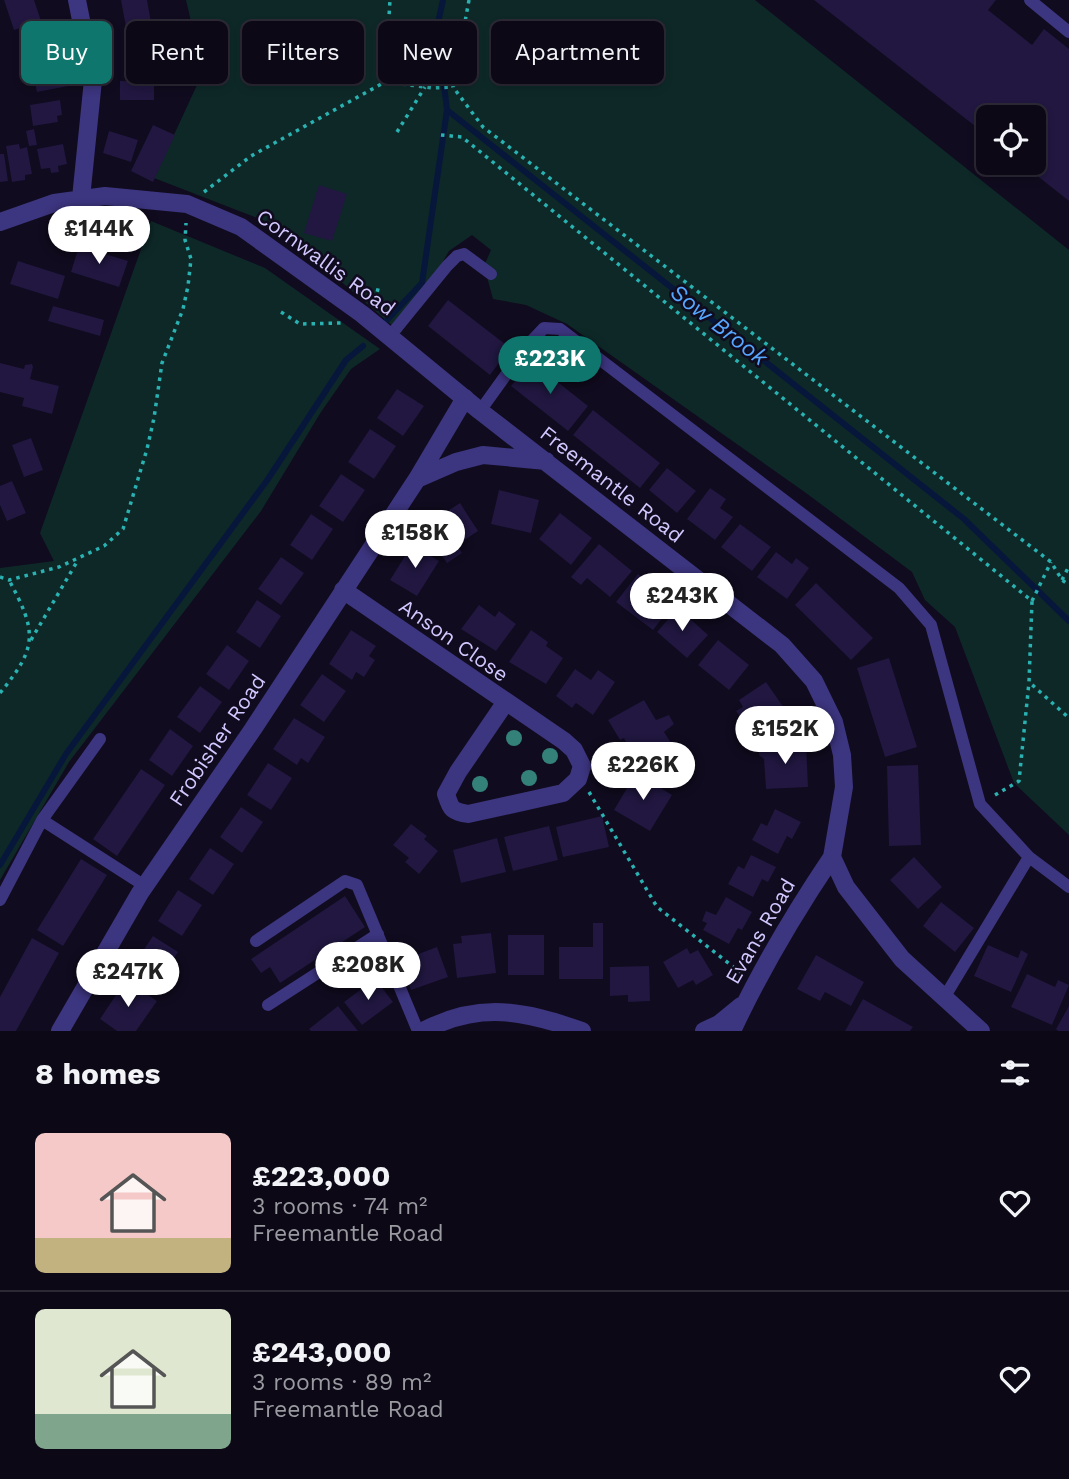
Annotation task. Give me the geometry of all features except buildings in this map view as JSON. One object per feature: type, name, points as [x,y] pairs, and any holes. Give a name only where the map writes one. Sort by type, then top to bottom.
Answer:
[{"type":"street","points":[[77,0],[93,80],[82,198]]},
{"type":"street","name":"Cornwallis Road","points":[[0,222],[54,203],[82,198],[105,196],[187,204],[241,227],[390,336],[480,411]]},
{"type":"street","name":"Frobisher Road","points":[[60,1031],[145,886],[253,729],[418,479],[466,398]]},
{"type":"street","name":"Freemantle Road","points":[[480,411],[782,645],[814,681],[834,722],[842,755],[844,787],[832,857]]},
{"type":"street","points":[[418,479],[456,462],[483,455],[547,461]]},
{"type":"street","name":"Anson Close","points":[[343,590],[574,750],[582,766],[578,779],[563,793],[468,814],[457,812],[450,808],[446,794],[505,703]]},
{"type":"street","points":[[832,857],[846,887],[902,959],[982,1031]]},
{"type":"street","name":"Evans Road","points":[[732,1031],[800,905],[832,857]]},
{"type":"street","points":[[704,1031],[719,1024],[745,1003]]},
{"type":"street","points":[[424,1031],[445,1019],[503,1011],[528,1014],[582,1031]]},
{"type":"lane","points":[[1030,0],[1069,32]]},
{"type":"lane","points":[[390,336],[457,256],[464,254],[491,274]]},
{"type":"lane","points":[[480,411],[526,347],[544,328],[560,329],[899,588],[931,625],[980,804],[1030,857],[1069,887]]},
{"type":"lane","points":[[0,900],[42,820],[100,738]]},
{"type":"lane","points":[[42,820],[145,886]]},
{"type":"lane","points":[[944,998],[1030,857]]},
{"type":"lane","points":[[256,941],[345,881],[357,885],[418,1031]]},
{"type":"lane","points":[[268,1005],[378,934]]},
{"type":"path","points":[[388,21],[390,0]]},
{"type":"path","points":[[469,0],[453,87],[483,127],[1051,562],[1069,586]]},
{"type":"path","points":[[0,577],[9,580],[59,567],[104,546],[122,530],[149,439],[162,363],[183,309],[188,286],[191,258],[185,240],[187,204],[251,156],[380,84]]},
{"type":"path","points":[[400,84],[433,88],[453,87]]},
{"type":"path","points":[[397,132],[425,87]]},
{"type":"path","points":[[441,135],[462,137],[1032,601]]},
{"type":"path","points":[[281,312],[300,324],[340,324]]},
{"type":"path","points":[[0,693],[19,670],[31,640],[79,558]]},
{"type":"path","points":[[980,804],[1019,781],[1029,682],[1032,601],[1051,562]]},
{"type":"path","points":[[1062,580],[1069,566]]},
{"type":"path","points":[[9,580],[26,618],[31,640]]},
{"type":"path","points":[[1029,682],[1069,718]]},
{"type":"path","points":[[578,779],[599,805],[657,907],[757,985]]},
{"type":"green space","points":[[186,0],[755,0],[1069,250],[1069,835],[1014,783],[955,627],[925,600],[912,572],[806,493],[567,324],[526,305],[493,299],[484,266],[491,250],[472,235],[449,251],[401,333],[275,225],[154,178],[197,84],[228,84],[228,21],[191,21]]},
{"type":"green space","points":[[151,221],[265,268],[380,349],[351,369],[321,412],[261,511],[69,762],[0,880],[0,568],[54,561],[40,533]]},
{"type":"waterway","name":"Sow Brook","points":[[443,0],[437,27],[447,110],[964,519],[1069,621]]},
{"type":"waterway","points":[[387,320],[422,283],[447,110]]},
{"type":"waterway","points":[[0,865],[66,754],[268,479],[346,360],[363,346]]}]
